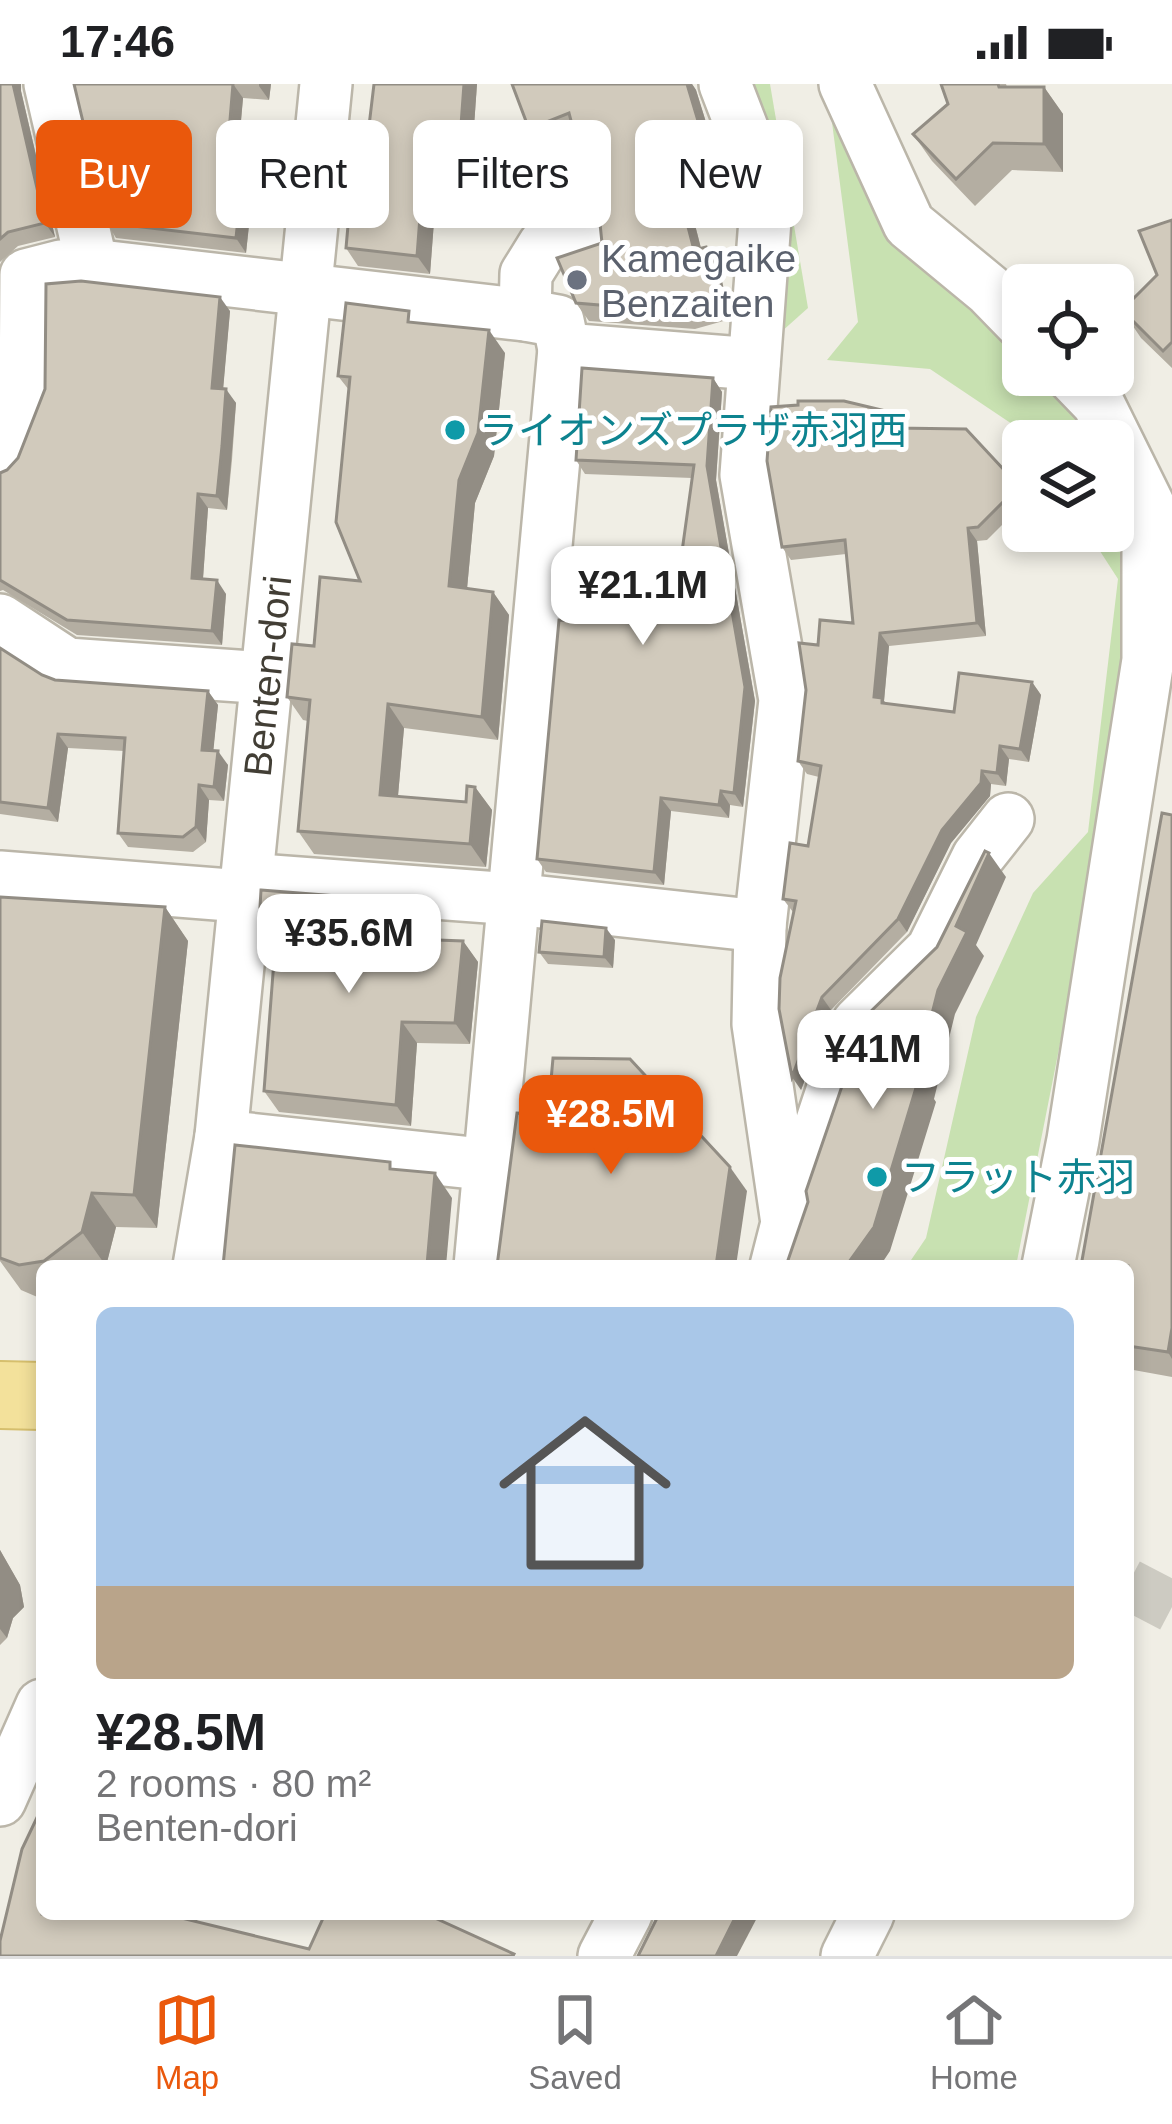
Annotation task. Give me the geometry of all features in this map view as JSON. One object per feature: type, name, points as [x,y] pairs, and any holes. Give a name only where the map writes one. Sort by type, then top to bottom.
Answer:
[{"type":"main road","points":[[0,1395],[36,1396]]},
{"type":"street","points":[[50,84],[92,265]]},
{"type":"street","name":"Benten-dori","points":[[201,1260],[220,1136],[326,84]]},
{"type":"street","points":[[725,84],[767,194],[746,475],[785,700],[760,926],[758,1024],[782,1245]]},
{"type":"street","points":[[845,84],[909,224],[1002,304]]},
{"type":"street","points":[[525,314],[526,274],[544,245],[582,231]]},
{"type":"street","points":[[0,460],[25,402],[26,275],[61,266],[92,265],[558,321],[564,349],[481,1260]]},
{"type":"street","points":[[564,349],[754,364]]},
{"type":"street","points":[[1049,1260],[1073,1140],[1148,660],[1148,504],[1091,396]]},
{"type":"street","points":[[0,620],[67,664],[266,678]]},
{"type":"street","points":[[782,1245],[842,1058],[858,1023],[932,950],[978,857],[1008,819]]},
{"type":"street","points":[[0,877],[514,899],[760,926]]},
{"type":"street","points":[[220,1136],[491,1165]]},
{"type":"street","points":[[16,1794],[36,1726]]},
{"type":"street","points":[[604,1956],[623,1920]]},
{"type":"street","points":[[847,1956],[865,1920]]},
{"type":"green space","points":[[744,84],[770,84],[776,120],[748,120]]},
{"type":"green space","points":[[827,84],[978,304],[1002,329],[1002,396],[1064,396],[1082,420],[1006,420],[930,369],[827,360],[858,322]]},
{"type":"green space","points":[[759,228],[794,228],[808,308],[771,341]]},
{"type":"green space","points":[[1134,506],[1135,665],[1017,1260],[911,1260],[926,1238],[976,1017],[1033,893],[1088,832],[1118,579],[1101,552],[1134,552]]},
{"type":"building","points":[[0,84],[13,84],[36,184],[36,225],[8,232],[0,239]]},
{"type":"building","points":[[74,84],[233,84],[230,120],[216,120],[216,228],[237,228],[236,238],[150,228],[192,228],[192,120],[83,120]]},
{"type":"building","points":[[374,84],[464,84],[461,120],[413,120],[417,256],[346,248],[348,228],[389,228],[389,120],[370,120]]},
{"type":"building","points":[[512,84],[687,84],[698,120],[635,120],[635,228],[688,228],[694,250],[706,247],[715,303],[683,312],[576,303],[557,258],[602,243],[600,228],[611,228],[611,120],[571,120],[569,113],[552,120],[526,120]]},
{"type":"building","points":[[941,84],[1044,87],[1044,144],[993,143],[956,179],[913,134],[948,104]]},
{"type":"building","points":[[1172,220],[1172,342],[1163,351],[1134,322],[1134,298],[1157,275],[1139,231]]},
{"type":"building","points":[[81,281],[220,297],[212,388],[226,389],[222,446],[217,496],[198,494],[192,578],[217,580],[212,631],[67,620],[0,580],[0,473],[18,458],[45,389],[46,284]]},
{"type":"building","points":[[346,303],[409,311],[408,322],[489,330],[478,433],[459,480],[449,586],[493,592],[482,717],[388,704],[380,795],[466,802],[467,786],[475,787],[470,844],[298,831],[310,700],[287,697],[292,644],[314,646],[320,577],[360,581],[336,522],[350,377],[338,376]]},
{"type":"building","points":[[582,368],[713,378],[707,466],[745,687],[734,793],[721,791],[719,805],[661,798],[654,872],[537,859],[559,620],[577,621],[582,557],[680,566],[694,465],[576,460]]},
{"type":"building","points":[[798,401],[844,401],[894,413],[894,428],[966,429],[1002,468],[1002,503],[978,527],[968,528],[977,623],[880,633],[874,697],[882,698],[882,703],[954,712],[959,673],[1032,682],[1020,749],[1000,746],[997,773],[982,771],[981,783],[942,830],[898,919],[822,997],[792,1077],[779,1009],[780,978],[796,901],[783,899],[790,843],[808,846],[821,766],[798,761],[806,690],[799,643],[818,645],[820,620],[853,623],[845,540],[782,547],[767,461],[771,407],[798,405]]},
{"type":"building","points":[[0,648],[55,680],[208,691],[202,750],[218,751],[214,787],[199,785],[196,827],[183,837],[118,833],[125,738],[58,734],[48,808],[0,802]]},
{"type":"building","points":[[1162,813],[1172,815],[1172,1328],[1168,1352],[1134,1347],[1134,1260],[1082,1260]]},
{"type":"building","points":[[985,851],[989,853],[956,926],[967,932],[938,990],[919,1078],[874,1227],[850,1260],[788,1260],[808,1202],[806,1191],[866,1016],[937,947]]},
{"type":"building","points":[[261,890],[387,900],[384,938],[463,941],[455,1023],[402,1022],[396,1105],[264,1091],[278,908],[260,907]]},
{"type":"building","points":[[0,897],[165,907],[134,1195],[92,1193],[82,1232],[45,1260],[19,1265],[0,1258]]},
{"type":"building","points":[[542,921],[606,928],[604,957],[539,952]]},
{"type":"building","points":[[553,1058],[630,1059],[730,1167],[717,1260],[498,1260],[517,1113],[548,1114]]},
{"type":"building","points":[[235,1145],[390,1162],[390,1169],[435,1173],[427,1260],[224,1260]]},
{"type":"building","points":[[36,1820],[36,1920],[189,1920],[309,1949],[322,1920],[439,1920],[514,1954],[0,1956],[22,1849]]},
{"type":"building","points":[[656,1920],[734,1920],[716,1956],[638,1956]]},
{"type":"tunnel","points":[[1134,1587],[1172,1607]]},
{"type":"place","name":"Kamegaike Benzaiten","points":[[577,280]]},
{"type":"place","name":"ライオンズプラザ赤羽西","points":[[455,430]]},
{"type":"place","name":"フラット赤羽","points":[[877,1177]]}]
